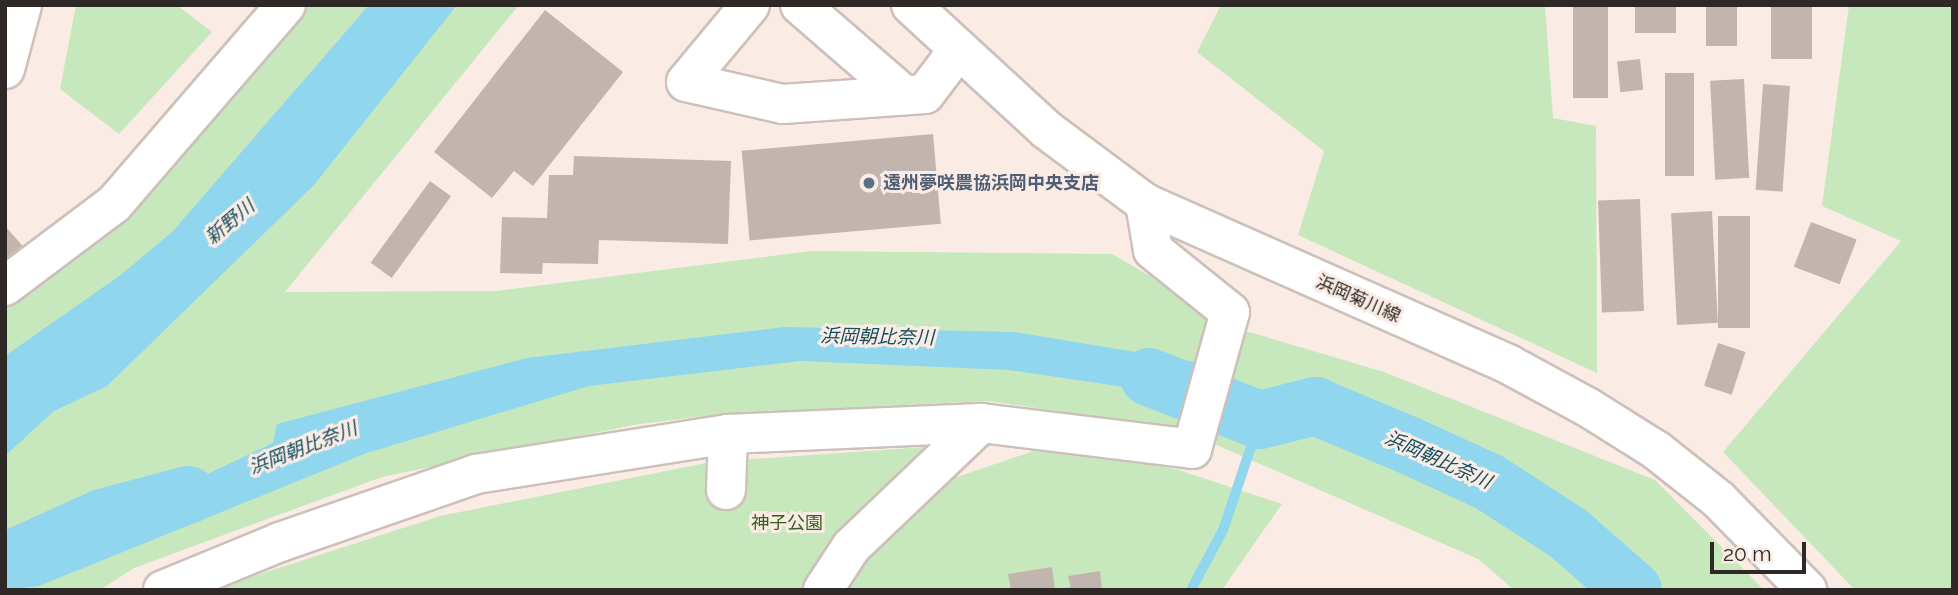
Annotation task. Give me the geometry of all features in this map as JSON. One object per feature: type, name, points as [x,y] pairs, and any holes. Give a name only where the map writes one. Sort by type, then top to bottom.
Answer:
[{"type":"street","points":[[5,69],[22,5]]},
{"type":"street","points":[[5,286],[114,204],[286,5]]},
{"type":"street","points":[[750,5],[685,82],[783,104],[925,94],[959,49]]},
{"type":"street","points":[[800,5],[904,95]]},
{"type":"street","name":"浜岡菊川線","points":[[911,5],[1047,130],[1145,203],[1508,364],[1589,408],[1656,450],[1719,500],[1807,590]]},
{"type":"street","points":[[163,590],[280,542],[476,474],[729,434],[981,423],[1192,449],[1230,312],[1153,250],[1145,203]]},
{"type":"street","points":[[823,590],[851,547],[981,423]]},
{"type":"street","points":[[726,490],[729,434]]},
{"type":"green space","points":[[76,5],[177,5],[212,32],[119,134],[60,89]]},
{"type":"green space","points":[[301,5],[519,5],[285,292],[496,291],[811,251],[1112,254],[1246,331],[1384,372],[1655,480],[1764,590],[1514,590],[1478,559],[1180,429],[988,401],[721,414],[633,425],[382,477],[134,568],[100,590],[5,590],[5,296]]},
{"type":"green space","points":[[1221,5],[1545,5],[1553,118],[1596,126],[1597,373],[1298,235],[1324,151],[1197,52]]},
{"type":"green space","points":[[1849,5],[1953,5],[1953,590],[1855,590],[1723,452],[1901,241],[1822,206]]},
{"type":"green space","points":[[1051,445],[1179,470],[1282,504],[1222,590],[836,590],[848,561],[951,479]]},
{"type":"green space","name":"神子公園","points":[[925,447],[823,590],[211,590],[440,516],[711,462]]},
{"type":"water","name":"新野川","points":[[369,5],[457,5],[314,185],[107,386],[54,411],[5,456],[5,356],[122,274],[173,231]]},
{"type":"water","points":[[785,327],[1014,332],[1202,363],[1192,397],[1009,370],[800,361],[589,386],[367,453],[39,586],[5,590],[5,570],[273,443],[277,424],[527,358]]},
{"type":"building","points":[[1573,5],[1608,5],[1608,98],[1573,98]]},
{"type":"building","points":[[1635,5],[1676,5],[1676,33],[1635,33]]},
{"type":"building","points":[[1706,5],[1737,5],[1737,46],[1706,46]]},
{"type":"building","points":[[1771,5],[1812,5],[1812,59],[1771,59]]},
{"type":"building","points":[[545,10],[623,72],[533,186],[514,171],[492,198],[434,152]]},
{"type":"building","points":[[1640,59],[1643,90],[1620,92],[1617,61]]},
{"type":"building","points":[[1665,73],[1694,73],[1694,176],[1665,176]]},
{"type":"building","points":[[1744,79],[1749,178],[1715,180],[1710,81]]},
{"type":"building","points":[[1763,84],[1790,86],[1783,192],[1756,190]]},
{"type":"building","points":[[933,134],[941,224],[750,240],[742,151]]},
{"type":"building","points":[[574,156],[731,161],[728,244],[599,240],[598,264],[543,263],[542,274],[500,273],[502,217],[547,218],[549,175],[573,175]]},
{"type":"building","points":[[430,181],[451,196],[392,278],[371,263]]},
{"type":"building","points":[[1640,199],[1644,311],[1602,312],[1598,200]]},
{"type":"building","points":[[1712,211],[1718,323],[1677,325],[1671,213]]},
{"type":"building","points":[[1718,216],[1750,216],[1750,328],[1718,328]]},
{"type":"building","points":[[1811,222],[1857,240],[1840,284],[1794,267]]},
{"type":"building","points":[[5,226],[28,252],[5,272]]},
{"type":"building","points":[[1718,343],[1746,352],[1732,395],[1704,386]]},
{"type":"building","points":[[1052,567],[1055,590],[1011,590],[1008,574]]},
{"type":"building","points":[[1100,571],[1102,590],[1058,590],[1071,587],[1068,576]]},
{"type":"waterway","name":"浜岡朝比奈川","points":[[1149,377],[1260,420],[1315,406],[1408,445],[1489,482],[1569,534],[1633,590]]},
{"type":"waterway","points":[[1191,590],[1223,530],[1260,420]]},
{"type":"waterway","name":"浜岡朝比奈川","points":[[5,562],[102,518],[188,495]]},
{"type":"place","name":"遠州夢咲農協浜岡中央支店","points":[[869,183]]}]
